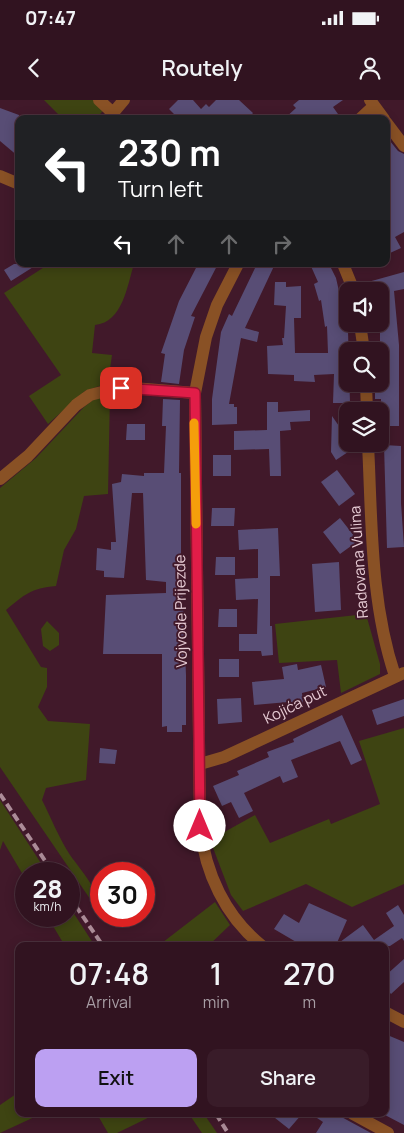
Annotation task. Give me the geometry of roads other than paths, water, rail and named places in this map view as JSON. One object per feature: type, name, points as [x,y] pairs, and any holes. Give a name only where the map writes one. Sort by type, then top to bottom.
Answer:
[{"type":"street","points":[[99,100],[110,115]]},
{"type":"street","points":[[112,115],[124,100]]},
{"type":"street","points":[[363,115],[372,103],[381,115]]},
{"type":"street","points":[[390,127],[404,146]]},
{"type":"street","points":[[0,176],[15,182]]},
{"type":"street","name":"Vojvode Prijezde","points":[[236,267],[217,305],[206,337],[195,393],[200,826],[208,866],[224,904],[236,920],[258,942]]},
{"type":"street","points":[[345,267],[351,282]]},
{"type":"street","points":[[0,479],[28,456],[76,405],[90,395],[121,388],[195,393]]},
{"type":"street","name":"Radovana Vulina","points":[[368,452],[377,605],[384,642],[399,675]]},
{"type":"street","name":"Kojića put","points":[[200,764],[224,757],[399,675]]},
{"type":"street","points":[[389,1013],[402,1017]]},
{"type":"street","points":[[359,1117],[388,1133]]},
{"type":"railway","points":[[0,794],[46,862]]},
{"type":"railway","points":[[80,912],[100,942]]},
{"type":"railway","points":[[218,1117],[228,1133]]}]
